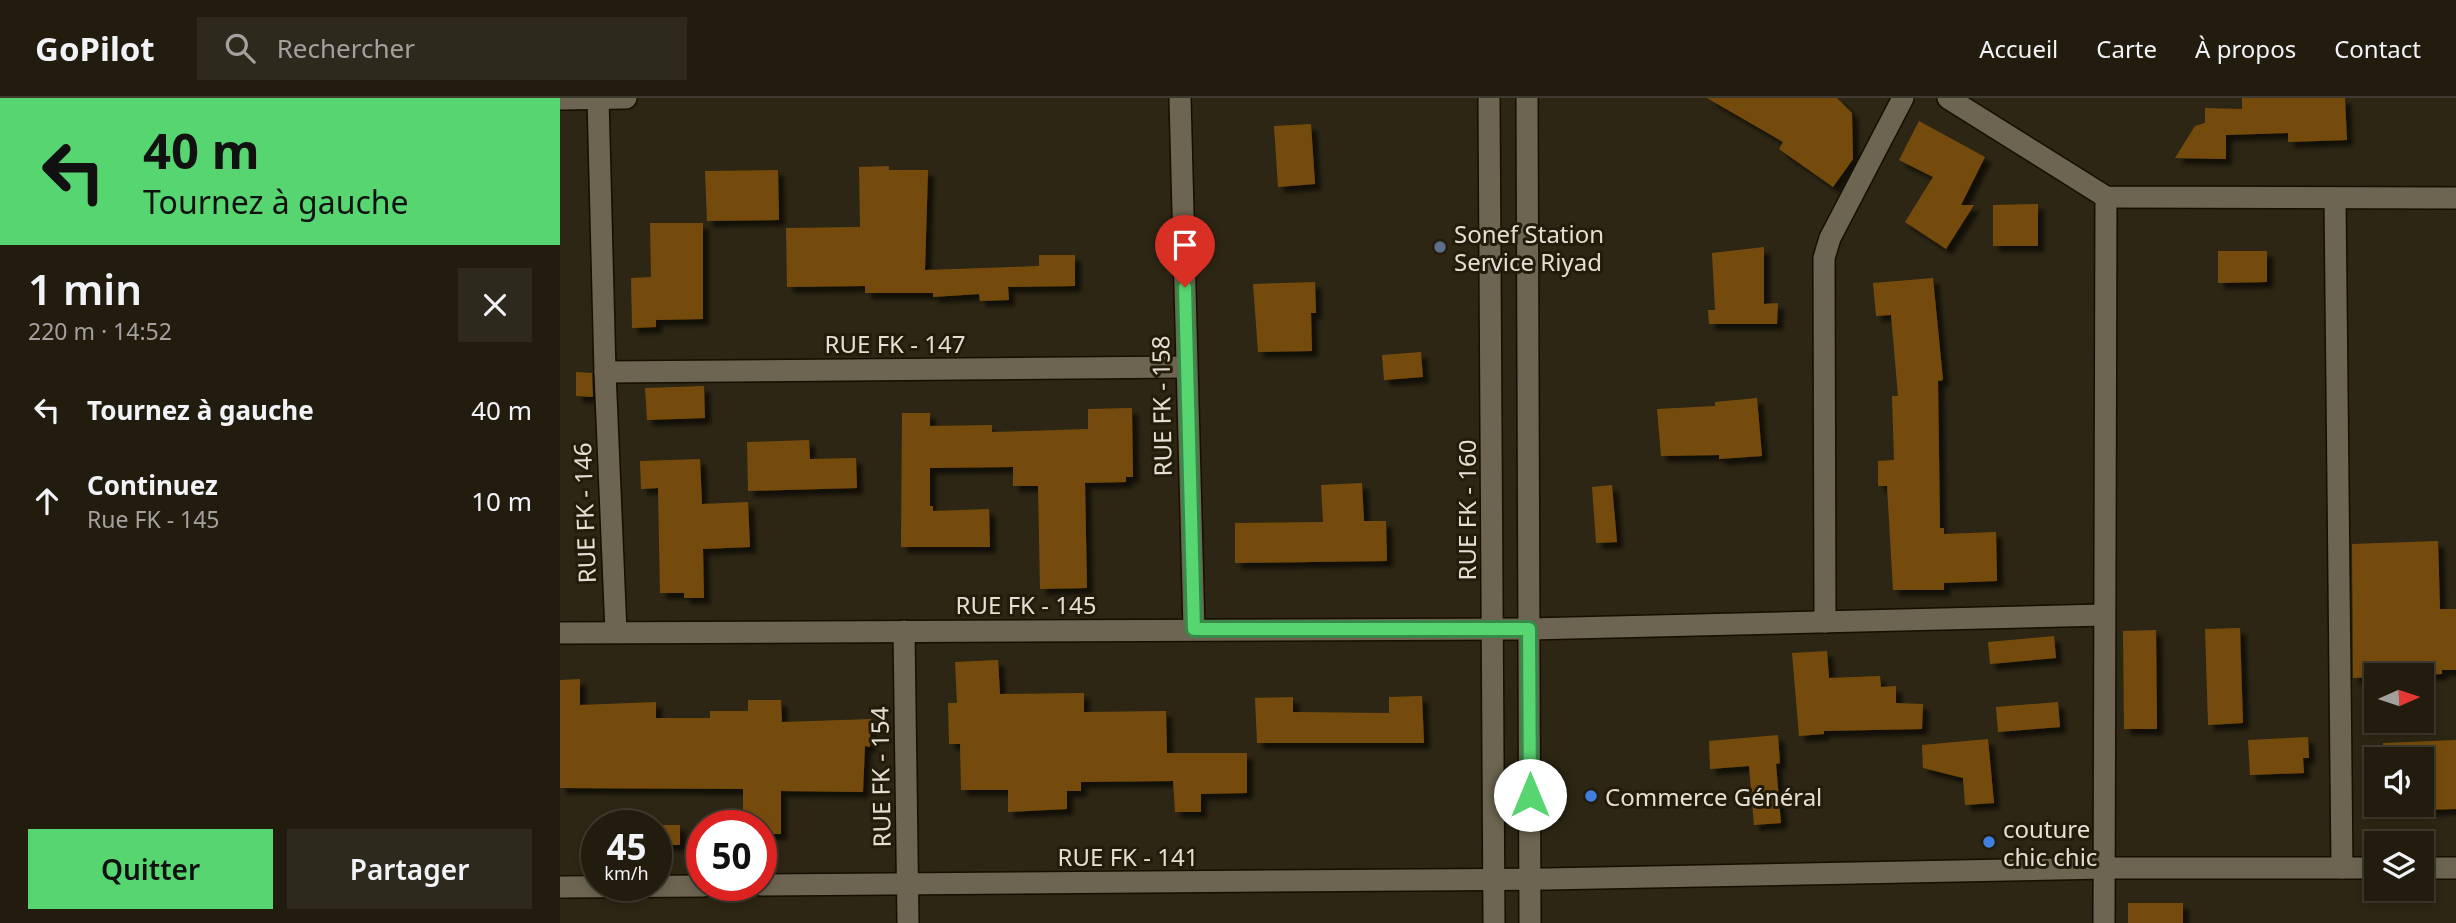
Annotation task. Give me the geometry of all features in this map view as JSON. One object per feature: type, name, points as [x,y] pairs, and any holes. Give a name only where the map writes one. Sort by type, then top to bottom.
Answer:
[{"type":"street","name":"RUE FK - 146","points":[[598,98],[605,372],[616,632]]},
{"type":"street","points":[[560,99],[626,98]]},
{"type":"street","name":"RUE FK - 158","points":[[1180,98],[1194,629]]},
{"type":"street","name":"RUE FK - 160","points":[[1489,98],[1494,923]]},
{"type":"street","points":[[1527,98],[1530,923]]},
{"type":"street","points":[[1825,622],[1824,258],[1830,238],[1903,98]]},
{"type":"street","points":[[1948,98],[2106,197],[2456,198]]},
{"type":"street","points":[[2104,923],[2106,197]]},
{"type":"street","points":[[2335,198],[2342,868]]},
{"type":"street","name":"RUE FK - 147","points":[[605,372],[1186,368]]},
{"type":"street","name":"RUE FK - 145","points":[[560,633],[1529,629],[2104,615]]},
{"type":"street","name":"RUE FK - 154","points":[[904,631],[908,923]]},
{"type":"street","name":"RUE FK - 141","points":[[777,885],[1494,880],[2105,868],[2364,868]]},
{"type":"street","points":[[2434,868],[2456,868]]},
{"type":"street","points":[[560,887],[686,886]]},
{"type":"building","points":[[1707,98],[1837,98],[1852,113],[1853,159],[1833,187],[1779,149],[1783,142]]},
{"type":"building","points":[[2242,98],[2345,98],[2347,140],[2288,142],[2288,133],[2226,135],[2226,159],[2175,158],[2195,126],[2205,123],[2205,108],[2242,109]]},
{"type":"building","points":[[1919,121],[1985,157],[1961,205],[1974,205],[1946,249],[1905,222],[1933,177],[1899,160]]},
{"type":"building","points":[[1311,124],[1315,184],[1278,187],[1274,126]]},
{"type":"building","points":[[889,166],[889,170],[928,170],[925,270],[1039,266],[1039,255],[1075,255],[1075,286],[1008,287],[1009,300],[980,301],[979,294],[933,297],[933,293],[865,293],[865,286],[787,287],[786,228],[860,227],[859,167]]},
{"type":"building","points":[[778,170],[779,220],[707,221],[705,171]]},
{"type":"building","points":[[2038,204],[2038,246],[1993,246],[1993,205]]},
{"type":"building","points":[[650,223],[703,223],[703,319],[656,320],[656,327],[632,328],[631,278],[651,277]]},
{"type":"building","points":[[1764,247],[1764,304],[1778,303],[1777,324],[1709,324],[1708,310],[1715,310],[1712,253]]},
{"type":"building","points":[[2218,251],[2267,251],[2267,282],[2218,283]]},
{"type":"building","points":[[1933,278],[1943,380],[1938,381],[1940,528],[1944,528],[1944,534],[1996,532],[1997,581],[1944,583],[1944,590],[1893,590],[1887,486],[1878,486],[1878,461],[1894,460],[1892,396],[1898,396],[1891,315],[1876,316],[1873,283]]},
{"type":"building","points":[[1315,282],[1316,313],[1311,313],[1312,351],[1258,352],[1253,284]]},
{"type":"building","points":[[1421,352],[1423,377],[1384,380],[1382,355]]},
{"type":"building","points":[[576,372],[592,373],[593,397],[576,396]]},
{"type":"building","points":[[704,386],[705,418],[647,420],[645,388]]},
{"type":"building","points":[[1757,398],[1762,456],[1719,459],[1719,455],[1661,456],[1657,409],[1715,406],[1715,402]]},
{"type":"building","points":[[1132,408],[1133,477],[1126,477],[1126,482],[1085,483],[1087,588],[1040,589],[1038,486],[1013,486],[1013,467],[930,468],[930,506],[933,506],[933,511],[989,509],[990,547],[901,547],[902,413],[930,413],[930,426],[992,425],[992,432],[1088,429],[1088,409]]},
{"type":"building","points":[[809,440],[810,459],[856,458],[857,488],[748,491],[747,442]]},
{"type":"building","points":[[700,459],[702,504],[748,502],[750,547],[703,549],[704,598],[684,598],[684,593],[660,593],[658,488],[641,489],[640,461]]},
{"type":"building","points":[[1362,483],[1364,521],[1386,521],[1387,561],[1235,563],[1235,523],[1323,522],[1321,485]]},
{"type":"building","points":[[1612,485],[1617,542],[1596,543],[1592,487]]},
{"type":"building","points":[[2438,541],[2440,609],[2456,609],[2456,670],[2442,670],[2442,674],[2434,674],[2434,663],[2364,663],[2364,678],[2353,678],[2352,544]]},
{"type":"building","points":[[2240,628],[2243,723],[2208,725],[2205,629]]},
{"type":"building","points":[[2156,630],[2157,729],[2124,729],[2123,631]]},
{"type":"building","points":[[2054,636],[2056,658],[1990,664],[1988,642]]},
{"type":"building","points":[[1827,651],[1829,678],[1880,676],[1881,687],[1896,686],[1896,703],[1923,704],[1922,729],[1824,731],[1824,734],[1799,736],[1792,653]]},
{"type":"building","points":[[998,660],[1000,694],[1084,693],[1084,712],[1166,711],[1167,753],[1247,753],[1247,793],[1201,794],[1201,812],[1175,812],[1173,781],[1081,782],[1081,791],[1067,791],[1067,809],[1008,812],[1008,790],[961,790],[960,744],[949,744],[948,703],[957,703],[955,662]]},
{"type":"building","points":[[580,679],[580,705],[656,702],[656,718],[710,718],[710,711],[748,711],[748,700],[781,700],[782,722],[871,719],[870,747],[865,746],[863,792],[781,791],[781,834],[777,834],[777,810],[743,810],[743,789],[560,788],[560,680]]},
{"type":"building","points":[[1422,696],[1424,743],[1257,743],[1255,698],[1293,697],[1293,712],[1389,713],[1389,697]]},
{"type":"building","points":[[2058,702],[2060,727],[1998,732],[1996,707]]},
{"type":"building","points":[[1778,735],[1780,763],[1776,764],[1781,823],[1754,825],[1749,766],[1710,769],[1709,741]]},
{"type":"building","points":[[2308,737],[2309,758],[2303,758],[2304,773],[2250,775],[2248,740]]},
{"type":"building","points":[[1988,739],[1994,803],[1965,805],[1963,778],[1923,768],[1922,745]]},
{"type":"building","points":[[2456,740],[2456,809],[2434,810],[2434,747],[2383,747],[2383,743]]},
{"type":"building","points":[[672,825],[680,825],[680,845],[672,845]]},
{"type":"building","points":[[2128,903],[2183,903],[2183,923],[2128,923]]},
{"type":"place","name":"Sonef Station Service Riyad","points":[[1440,247]]},
{"type":"place","name":"Commerce Général","points":[[1591,796]]},
{"type":"place","name":"couture chic chic","points":[[1989,842]]},
{"type":"route","points":[[1185,287],[1194,629],[1529,629],[1530,795]]}]
